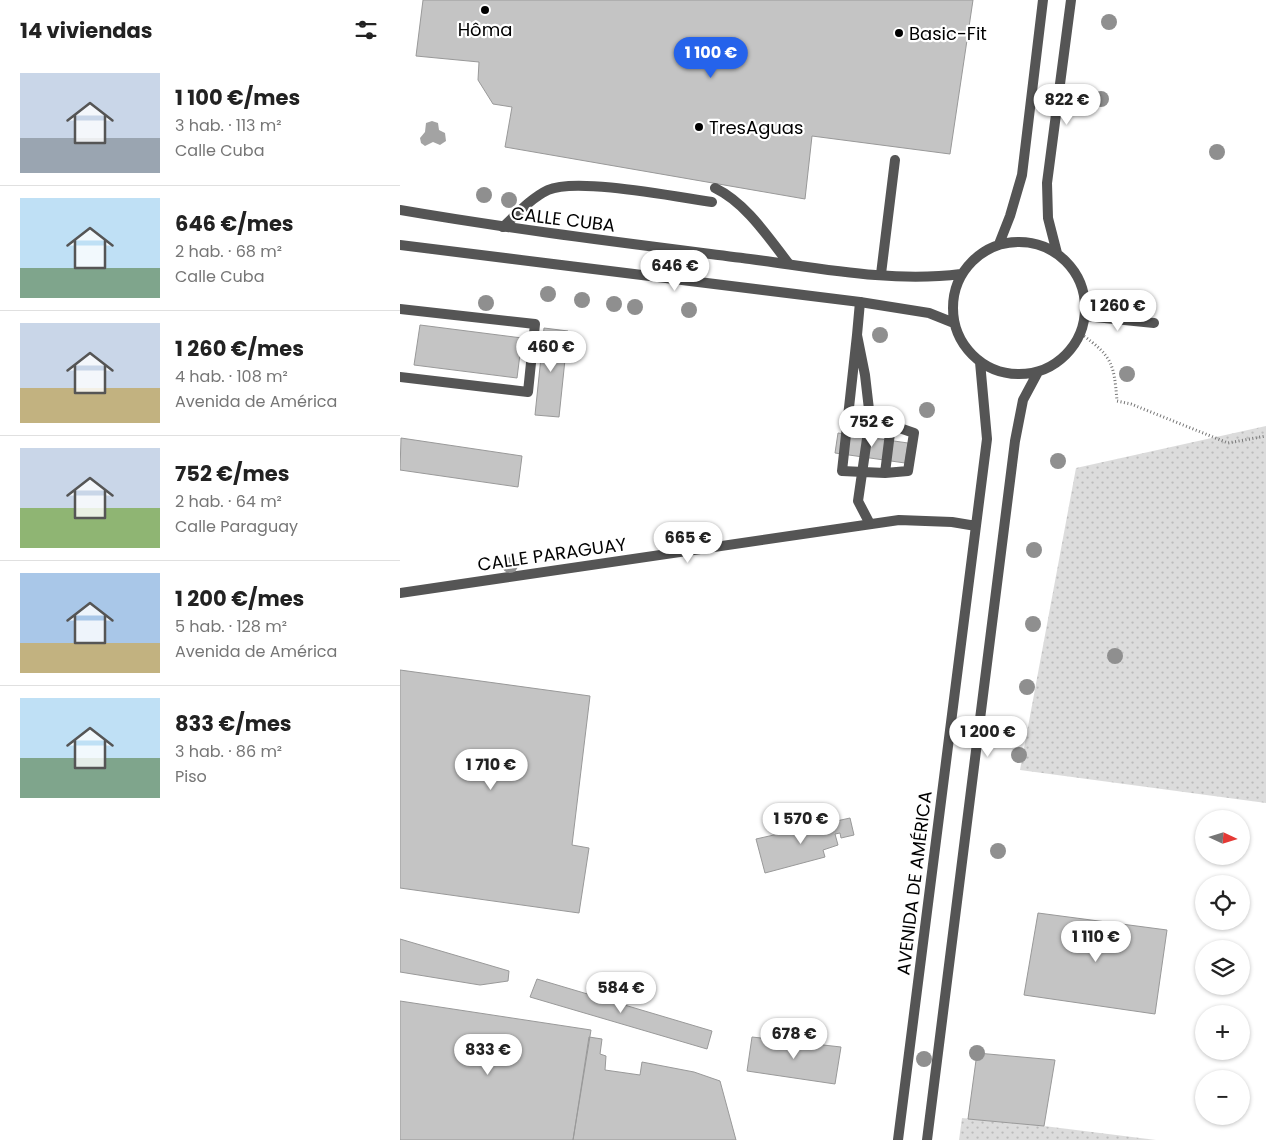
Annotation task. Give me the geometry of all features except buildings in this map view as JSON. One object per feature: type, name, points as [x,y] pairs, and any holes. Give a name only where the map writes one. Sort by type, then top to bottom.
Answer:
[{"type":"street","points":[[999,244],[1010,216],[1022,175],[1043,0]]},
{"type":"street","points":[[1057,253],[1048,218],[1047,183],[1071,0]]},
{"type":"street","points":[[881,274],[895,160]]},
{"type":"street","points":[[503,227],[548,190],[564,186],[590,186],[712,202]]},
{"type":"street","points":[[715,188],[727,194],[744,209],[788,264]]},
{"type":"street","name":"CALLE CUBA","points":[[400,210],[503,227],[788,264],[930,278],[961,274]]},
{"type":"street","points":[[1019,241],[1039,244],[1057,253],[1071,265],[1080,280],[1085,298],[1085,316],[1081,334],[1071,350],[1056,364],[1038,372],[1018,375],[998,371],[980,362],[964,345],[954,323],[952,307],[955,290],[961,274],[971,261],[984,251],[999,244],[1019,241]]},
{"type":"street","points":[[400,245],[860,302],[928,313],[954,323]]},
{"type":"street","points":[[860,302],[842,471],[862,473],[908,472],[914,433],[870,418]]},
{"type":"street","points":[[400,309],[535,324],[528,392],[400,377]]},
{"type":"street","points":[[1085,316],[1154,323]]},
{"type":"street","points":[[857,335],[865,376],[870,418],[858,501],[870,524]]},
{"type":"street","name":"AVENIDA DE AMÉRICA","points":[[898,1140],[986,439],[980,362]]},
{"type":"street","points":[[927,1140],[1015,441],[1023,400],[1038,372]]},
{"type":"street","points":[[886,473],[892,425]]},
{"type":"street","name":"CALLE PARAGUAY","points":[[400,593],[898,520],[952,522],[976,526]]},
{"type":"path","points":[[1081,334],[1103,350],[1115,372],[1117,401],[1131,404],[1228,443],[1266,436]]},
{"type":"shaded area","points":[[432,121],[438,123],[439,130],[445,133],[446,141],[440,145],[433,142],[425,146],[421,143],[420,138],[425,132],[426,123]]},
{"type":"shaded area","points":[[1266,426],[1266,803],[1020,770],[1076,468]]},
{"type":"shaded area","points":[[962,1118],[1044,1126],[1156,1140],[959,1140]]},
{"type":"place","name":"Hôma","points":[[485,10]]},
{"type":"place","name":"Basic-Fit","points":[[899,33]]},
{"type":"place","name":"TresAguas","points":[[699,127]]}]
